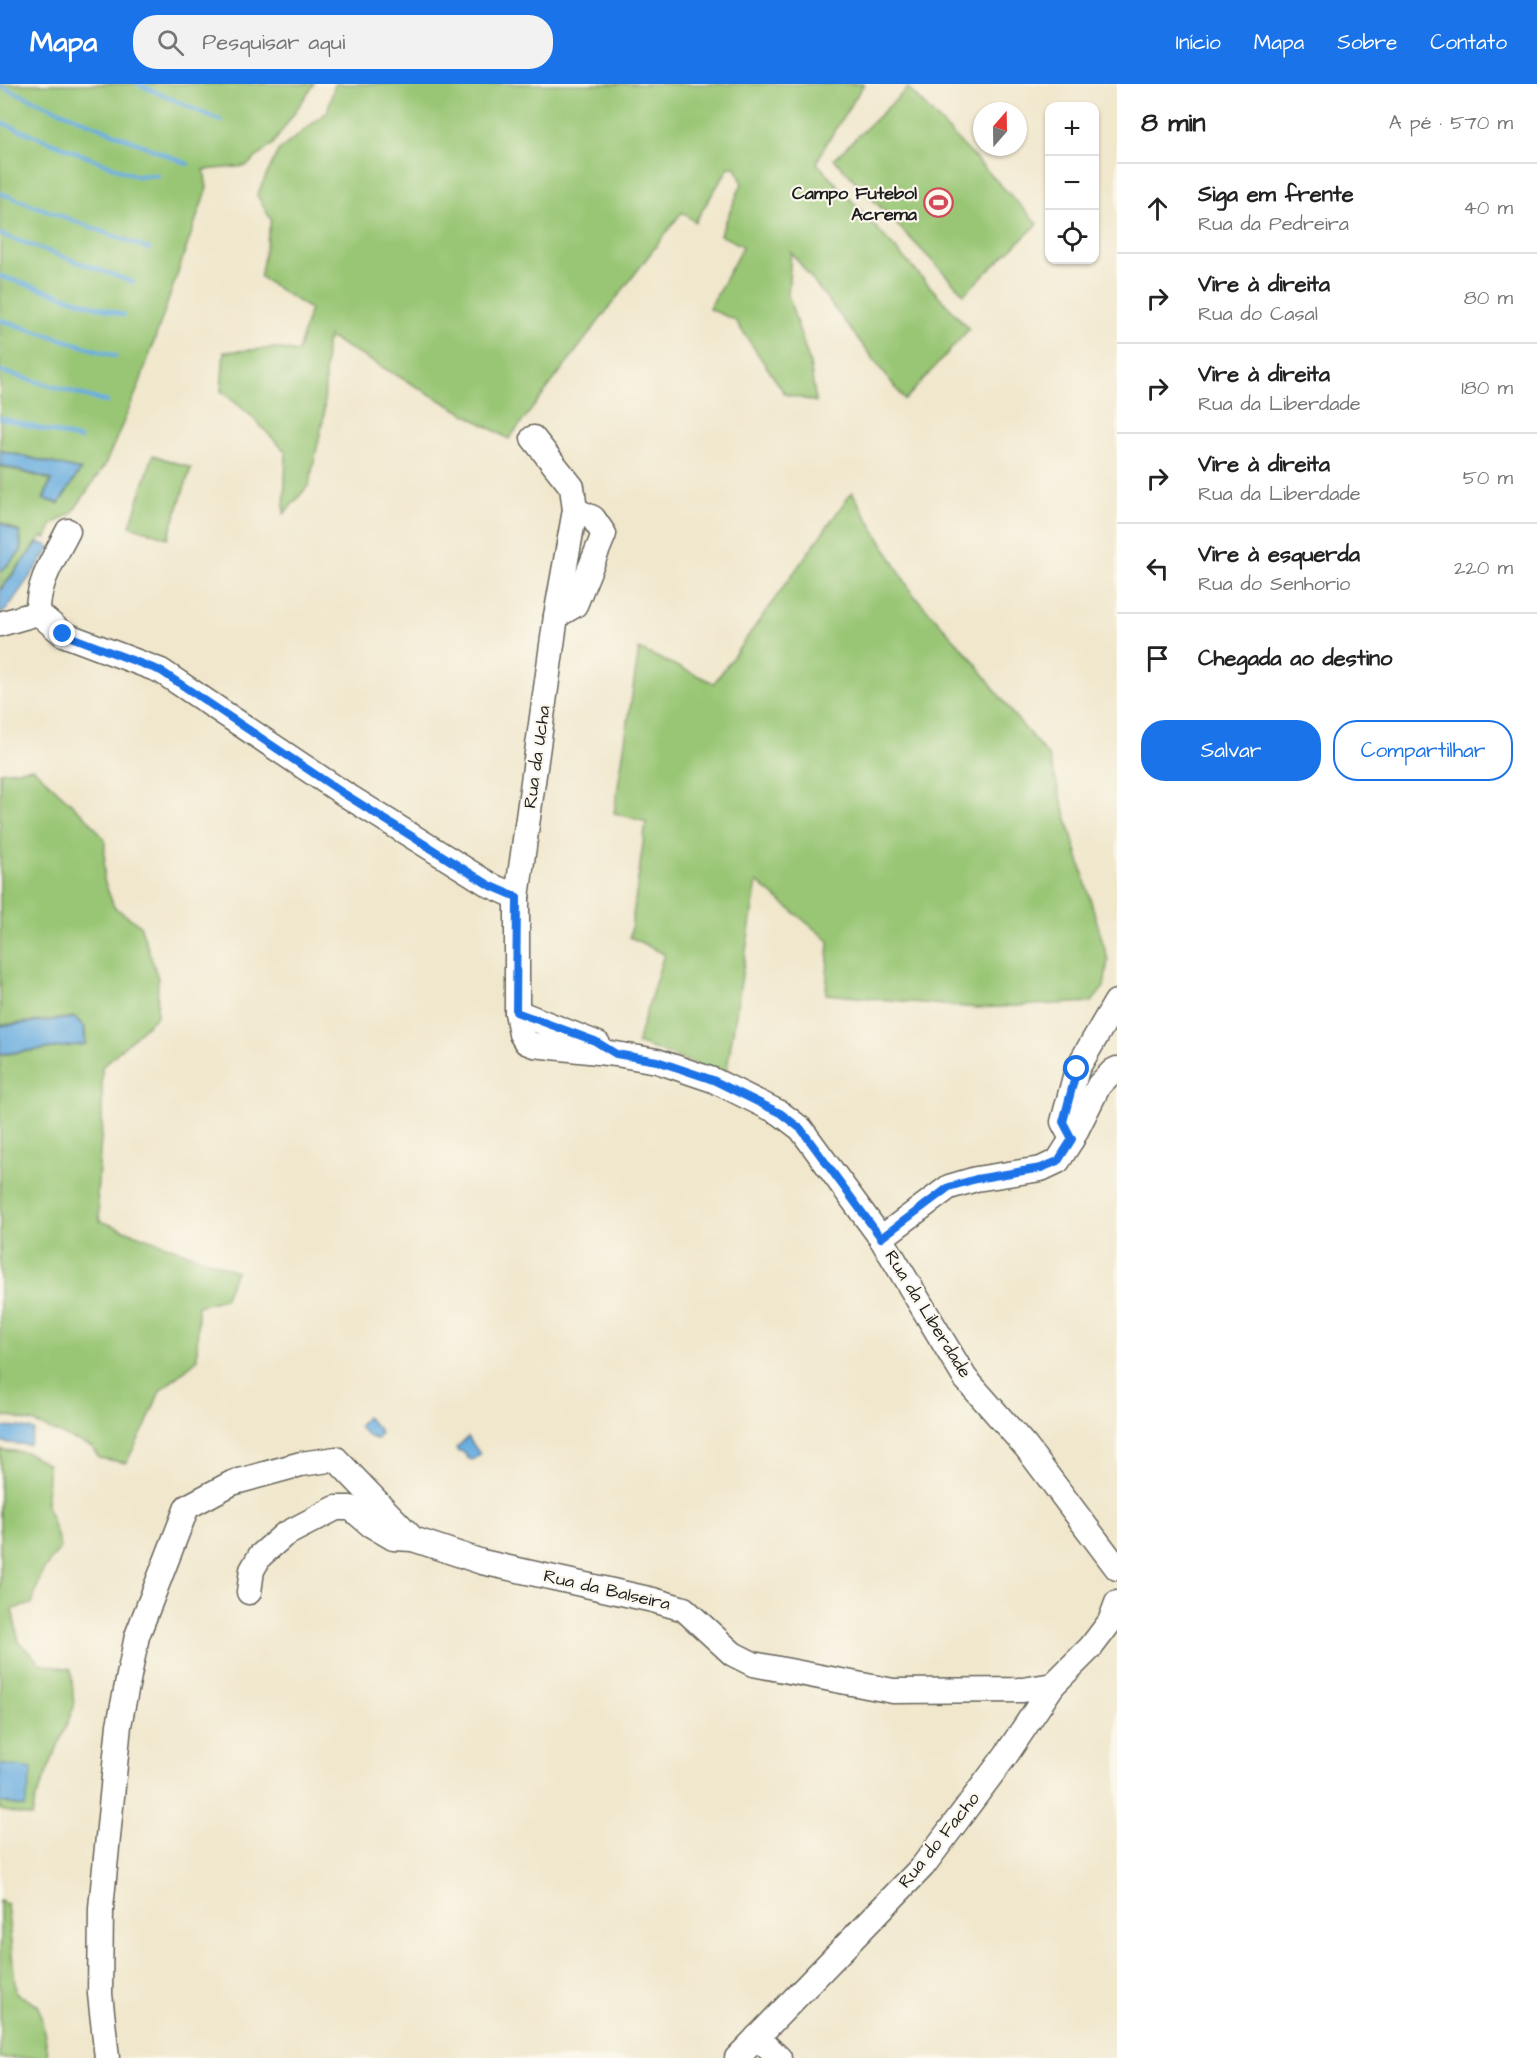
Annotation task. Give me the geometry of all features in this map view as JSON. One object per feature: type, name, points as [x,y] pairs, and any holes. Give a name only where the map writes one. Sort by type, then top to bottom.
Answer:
[{"type":"street","name":"Rua da Ucha","points":[[517,897],[556,616],[575,510],[572,487],[533,438]]},
{"type":"street","points":[[556,616],[575,605],[604,534],[593,518],[575,510]]},
{"type":"street","points":[[68,531],[40,586],[37,597],[38,613],[63,634],[161,671],[343,793],[489,885],[517,897]]},
{"type":"street","points":[[0,624],[38,613]]},
{"type":"street","name":"Rua da Liberdade","points":[[517,897],[516,1012],[521,1034],[526,1042],[534,1045],[657,1061],[713,1080],[780,1113],[801,1129],[881,1238],[965,1378],[1026,1447],[1117,1568]]},
{"type":"street","points":[[1072,1139],[1063,1122],[1077,1069],[1116,1002]]},
{"type":"street","points":[[881,1238],[949,1187],[976,1179],[1041,1168],[1058,1161],[1072,1139],[1099,1085],[1117,1069]]},
{"type":"street","name":"Rua da Balseira","points":[[108,2058],[100,1994],[101,1908],[119,1725],[137,1636],[187,1507],[232,1483],[301,1464],[336,1459],[413,1539],[482,1562],[684,1609],[733,1654],[753,1664],[893,1691],[1023,1690],[1053,1685]]},
{"type":"street","points":[[249,1592],[252,1570],[260,1556],[284,1535],[336,1508],[351,1508],[370,1525],[393,1538],[413,1539]]},
{"type":"street","name":"Rua do Facho","points":[[737,2058],[923,1866],[1006,1755],[1053,1685],[1091,1647],[1110,1622],[1117,1603]]},
{"type":"street","points":[[1091,1647],[1117,1647]]},
{"type":"street","points":[[757,2037],[779,2058]]},
{"type":"green space","points":[[0,84],[314,84],[273,144],[246,166],[204,170],[207,188],[138,388],[105,465],[72,513],[52,524],[47,538],[43,537],[39,540],[0,589],[0,573],[22,551],[20,532],[0,522],[0,466],[50,480],[43,499],[59,504],[81,470],[0,450]]},
{"type":"green space","points":[[335,84],[864,84],[823,149],[817,163],[969,329],[905,400],[791,252],[788,295],[810,364],[816,402],[785,394],[735,320],[709,309],[743,246],[720,235],[742,183],[736,167],[729,167],[695,222],[682,212],[509,439],[329,337],[326,344],[324,416],[309,485],[284,514],[286,452],[248,413],[221,391],[224,352],[275,348],[298,352],[310,309],[260,277],[271,220],[257,195],[278,151],[327,112]]},
{"type":"green space","points":[[908,88],[1038,224],[964,294],[834,159]]},
{"type":"green space","points":[[153,455],[191,468],[168,538],[130,526]]},
{"type":"green space","points":[[852,492],[912,593],[974,661],[1012,713],[1049,757],[1108,960],[1104,987],[1092,1002],[977,1008],[826,994],[829,941],[757,882],[726,1075],[637,1043],[664,954],[630,937],[646,822],[614,813],[639,649],[714,683]]},
{"type":"green space","points":[[33,768],[89,820],[105,840],[104,880],[114,907],[140,925],[158,978],[157,1016],[102,1067],[102,1126],[97,1194],[100,1221],[236,1271],[224,1299],[198,1306],[197,1360],[160,1391],[146,1425],[126,1463],[99,1458],[92,1447],[35,1423],[0,1416],[0,1055],[86,1044],[85,1027],[75,1017],[0,1025],[0,772]]},
{"type":"green space","points":[[0,1450],[26,1452],[48,1464],[47,1507],[61,1547],[42,1572],[32,1604],[12,1609],[19,1642],[41,1664],[71,1669],[74,1707],[35,1801],[32,1817],[0,1810]]},
{"type":"green space","points":[[0,1901],[7,1904],[16,1993],[39,2006],[49,2058],[0,2058]]},
{"type":"water","points":[[0,451],[80,470],[59,503],[44,499],[52,479],[0,465]]},
{"type":"water","points":[[0,523],[19,533],[21,551],[0,572]]},
{"type":"water","points":[[39,542],[51,547],[6,610],[0,614],[0,591]]},
{"type":"water","points":[[75,1018],[84,1027],[85,1044],[0,1054],[0,1026]]},
{"type":"water","points":[[366,1417],[378,1428],[380,1434],[377,1439],[370,1437],[358,1427]]},
{"type":"water","points":[[19,1427],[34,1430],[29,1445],[0,1442],[0,1428]]},
{"type":"water","points":[[468,1437],[480,1454],[473,1460],[462,1451],[458,1452],[456,1448]]},
{"type":"water","points":[[0,1764],[32,1769],[25,1807],[0,1802]]},
{"type":"waterway","points":[[138,84],[221,121]]},
{"type":"waterway","points":[[0,86],[188,164]]},
{"type":"waterway","points":[[0,122],[136,176],[158,175]]},
{"type":"waterway","points":[[0,193],[149,249]]},
{"type":"waterway","points":[[0,234],[133,282]]},
{"type":"waterway","points":[[0,276],[123,315]]},
{"type":"waterway","points":[[0,320],[115,356]]},
{"type":"waterway","points":[[0,371],[107,402]]},
{"type":"waterway","points":[[0,418],[80,439]]},
{"type":"place","name":"Campo Futebol Acrema","points":[[938,203]]},
{"type":"route","points":[[63,634],[161,671],[343,793],[489,885],[517,897],[516,1012],[595,1041],[616,1054],[657,1061],[713,1080],[780,1113],[801,1129],[881,1238],[949,1187],[976,1179],[1041,1168],[1058,1161],[1072,1139],[1063,1122],[1077,1069]]}]
